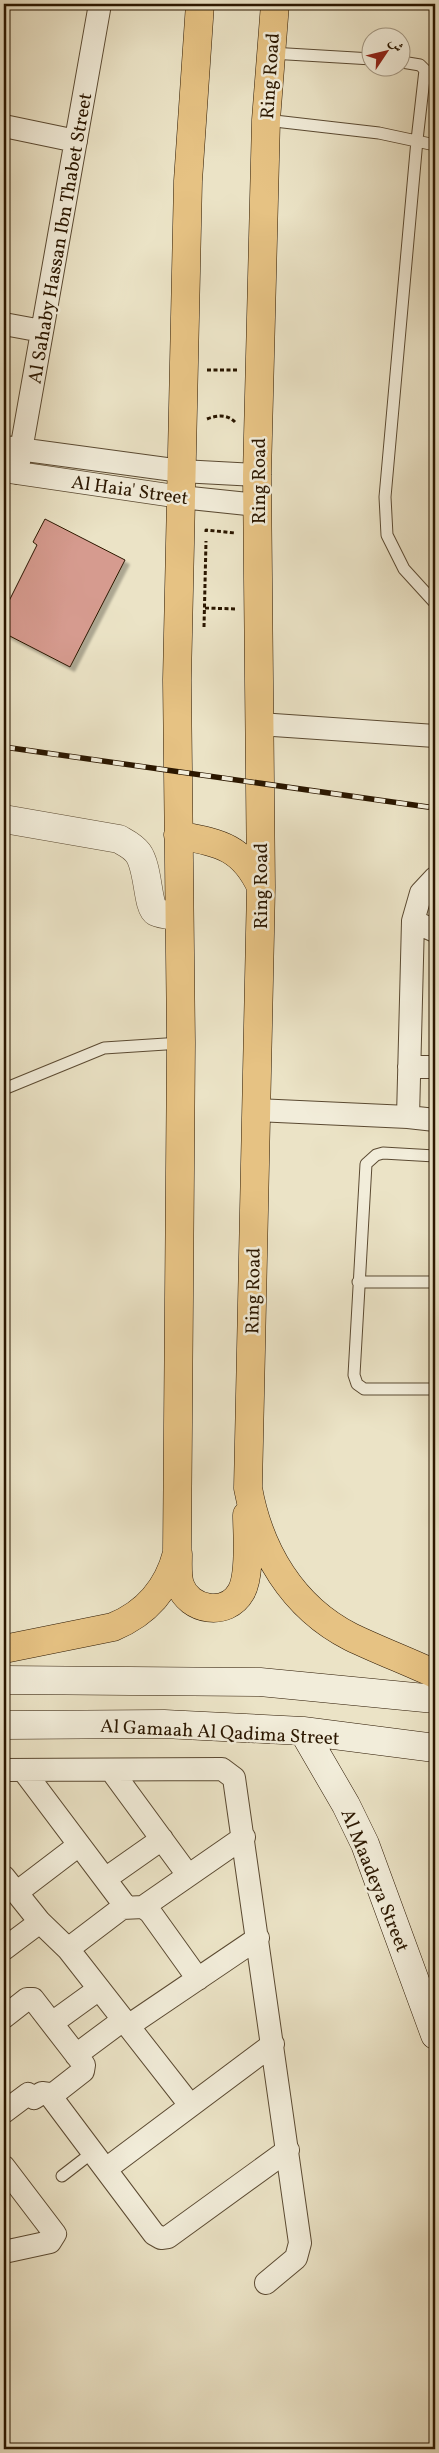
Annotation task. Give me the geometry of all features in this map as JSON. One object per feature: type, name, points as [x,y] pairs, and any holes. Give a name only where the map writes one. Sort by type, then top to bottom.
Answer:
[{"type":"main road","points":[[200,4],[188,181],[181,484],[178,834],[181,1043],[178,1553],[179,1584],[187,1598],[200,1607],[216,1609],[231,1603],[242,1592],[246,1576],[248,1488]]},
{"type":"main road","name":"Ring Road","points":[[274,4],[266,120],[242,369],[257,475],[261,887],[248,1488],[253,1515],[265,1548],[279,1572],[301,1600],[317,1614],[350,1636],[435,1674]]},
{"type":"main road","points":[[4,819],[119,839],[132,847],[143,862],[147,872],[149,903],[152,909],[157,912],[179,916]]},
{"type":"main road","points":[[178,834],[220,843],[238,853],[252,868],[261,887]]},
{"type":"main road","points":[[4,1649],[113,1627],[126,1621],[149,1605],[159,1594],[167,1581],[178,1553]]},
{"type":"main road","points":[[4,1680],[260,1682],[435,1699]]},
{"type":"main road","name":"Al Gamaah Al Qadima Street","points":[[4,1725],[164,1724],[304,1731],[435,1748]]},
{"type":"main road","name":"Al Maadeya Street","points":[[304,1731],[342,1798],[365,1844],[435,2035]]},
{"type":"street","name":"Al Sahaby Hassan Ibn Thabet Street","points":[[10,472],[13,448],[42,331],[100,4]]},
{"type":"street","points":[[4,126],[76,141]]},
{"type":"street","points":[[4,324],[42,331]]},
{"type":"street","name":"Al Haia' Street","points":[[13,448],[181,484],[257,505]]},
{"type":"street","name":"Al Haia' Street","points":[[10,472],[181,484],[257,475]]},
{"type":"street","points":[[259,724],[435,736]]},
{"type":"street","points":[[408,1117],[413,921],[421,893],[435,878]]},
{"type":"street","points":[[413,921],[435,931]]},
{"type":"street","points":[[409,1066],[435,1067]]},
{"type":"street","points":[[256,1110],[435,1120]]},
{"type":"street","points":[[14,1770],[222,1769],[227,1771],[236,1782],[288,2150],[300,2251],[296,2258],[266,2282]]},
{"type":"street","points":[[14,1770],[79,1844],[105,1879],[134,1907],[150,1912],[198,1979]]},
{"type":"street","points":[[111,1770],[188,1875]]},
{"type":"street","points":[[68,1949],[118,1910],[134,1907],[188,1875],[244,1836]]},
{"type":"street","points":[[105,1879],[162,1839]]},
{"type":"street","points":[[79,1844],[10,1885],[40,1922],[68,1949],[190,2105]]},
{"type":"street","points":[[4,1949],[40,1922]]},
{"type":"street","points":[[76,2055],[198,1979],[258,1938]]},
{"type":"street","points":[[52,2023],[99,1989]]},
{"type":"street","points":[[4,2017],[31,1998],[84,2065],[84,2070],[51,2096]]},
{"type":"street","points":[[100,2160],[190,2105],[273,2044]]},
{"type":"street","points":[[4,2112],[28,2094],[34,2098],[44,2093],[51,2096],[154,2234],[165,2238],[288,2150]]},
{"type":"street","points":[[4,2167],[55,2234],[50,2242],[4,2252]]},
{"type":"lane","points":[[270,53],[362,58]]},
{"type":"lane","points":[[412,64],[420,65],[425,70],[416,140],[385,497],[387,535],[404,569],[429,599],[435,603]]},
{"type":"lane","points":[[266,120],[379,133],[435,145]]},
{"type":"lane","points":[[4,1089],[104,1048],[181,1043]]},
{"type":"lane","points":[[435,1156],[383,1154],[370,1159],[366,1164],[354,1375],[357,1384],[364,1389],[435,1389]]},
{"type":"lane","points":[[358,1282],[435,1282]]},
{"type":"lane","points":[[62,2176],[100,2160]]},
{"type":"path","points":[[203,378],[204,370],[242,369]]},
{"type":"path","points":[[202,414],[203,420],[222,416],[231,418],[236,423]]},
{"type":"path","points":[[236,416],[236,429]]},
{"type":"path","points":[[203,635],[206,530],[235,532],[235,542]]},
{"type":"path","points":[[237,599],[238,618]]},
{"type":"path","points":[[205,608],[237,609]]},
{"type":"building","points":[[45,519],[125,560],[70,667],[4,633],[4,611],[37,545],[33,542]]},
{"type":"railway","points":[[4,747],[435,808]]}]
